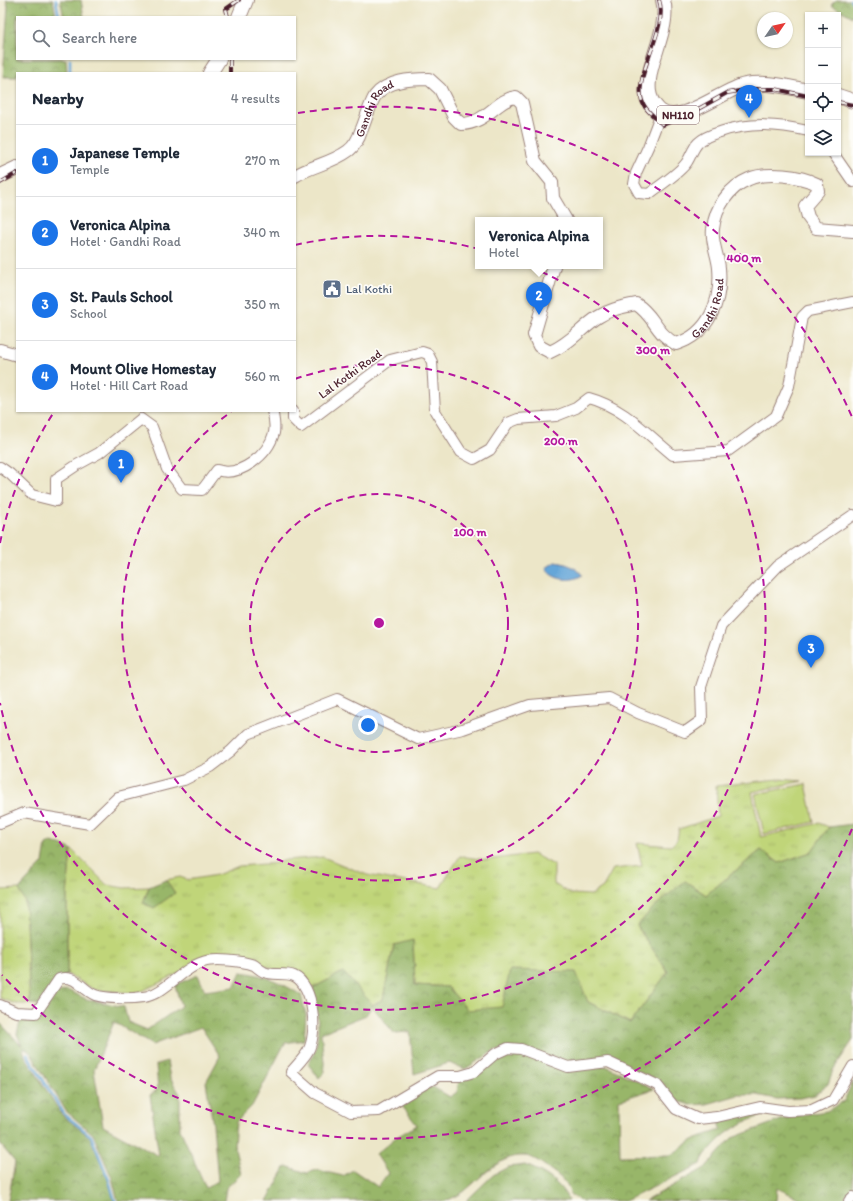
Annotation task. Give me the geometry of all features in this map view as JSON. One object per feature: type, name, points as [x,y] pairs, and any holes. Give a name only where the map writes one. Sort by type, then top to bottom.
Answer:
[{"type":"highway","points":[[239,16],[246,0]]},
{"type":"highway","name":"NH110","points":[[663,0],[664,5],[660,36],[649,78],[649,92],[652,103],[661,113],[672,116],[688,113],[730,90],[746,85],[779,86],[805,90]]},
{"type":"highway","points":[[211,72],[218,60]]},
{"type":"highway","points":[[841,97],[853,101]]},
{"type":"highway","points":[[0,176],[16,168]]},
{"type":"main road","name":"Gandhi Road","points":[[296,176],[322,165],[349,151],[358,138],[375,96],[391,84],[412,79],[429,79],[440,89],[454,117],[461,124],[472,124],[510,98],[516,97],[519,100],[525,112],[535,161],[552,182],[553,198],[564,217]]},
{"type":"main road","name":"Gandhi Road","points":[[553,269],[534,335],[540,346],[550,352],[557,349],[574,338],[598,318],[614,309],[636,304],[647,311],[655,327],[666,339],[676,344],[689,340],[699,333],[710,317],[716,300],[719,281],[719,268],[712,230],[716,211],[731,190],[749,178],[779,174],[809,180],[817,184],[818,191],[806,206],[808,217],[816,228],[853,231]]},
{"type":"main road","points":[[0,350],[16,355]]},
{"type":"street","points":[[661,113],[636,173],[634,184],[639,193],[649,194],[687,163],[697,143],[728,129],[758,124],[785,126],[805,131]]},
{"type":"street","points":[[835,156],[853,182]]},
{"type":"street","name":"Lal Kothi Road","points":[[293,412],[293,419],[301,427],[390,360],[422,352],[428,354],[432,362],[435,411],[461,452],[474,459],[490,450],[508,423],[518,419],[556,416],[576,408],[589,398],[602,401],[620,411],[673,456],[728,450],[776,416],[788,386],[802,317],[808,311],[853,302]]},
{"type":"street","points":[[0,467],[10,474],[32,496],[56,501],[56,479],[99,453],[141,419],[152,427],[167,469],[182,489],[202,490],[217,470],[224,473],[238,469],[257,459],[267,447],[274,432],[272,412]]},
{"type":"street","points":[[0,823],[24,813],[90,824],[118,797],[184,780],[210,767],[232,751],[248,734],[336,699],[418,739],[463,728],[530,705],[609,698],[638,713],[685,732],[702,720],[701,687],[721,626],[778,566],[853,515]]},
{"type":"street","points":[[0,1005],[16,1012],[36,1013],[58,978],[66,977],[72,978],[95,995],[123,998],[145,997],[155,993],[192,967],[204,961],[237,962],[254,965],[264,972],[275,975],[294,976],[305,986],[309,994],[313,1038],[308,1051],[291,1072],[315,1093],[351,1112],[379,1111],[438,1076],[460,1076],[474,1072],[495,1054],[508,1048],[522,1049],[568,1067],[608,1062],[657,1085],[676,1109],[698,1119],[760,1108],[788,1111],[812,1110],[833,1100],[853,1066]]},
{"type":"street","points":[[849,1201],[853,1197]]},
{"type":"green space","points":[[6,0],[53,0],[56,16],[16,16],[16,60],[66,60],[67,72],[16,72],[16,77],[3,77],[8,6]]},
{"type":"green space","points":[[60,0],[81,0],[84,16],[64,16]]},
{"type":"green space","points":[[836,0],[853,0],[853,17],[831,5]]},
{"type":"green space","points":[[779,779],[802,781],[752,792],[761,837],[819,823],[829,827],[811,852],[779,863],[761,850],[706,895],[685,881],[653,908],[637,926],[668,972],[630,1023],[588,1002],[467,1011],[448,987],[415,985],[413,941],[394,945],[383,999],[372,1005],[343,972],[313,988],[303,978],[267,967],[252,959],[214,956],[138,993],[95,990],[67,974],[67,896],[71,849],[107,885],[124,888],[149,887],[143,903],[175,893],[166,880],[180,877],[188,880],[217,875],[239,866],[323,857],[367,875],[440,888],[460,856],[486,860],[533,854],[554,865],[554,884],[571,894],[591,895],[603,887],[613,869],[642,866],[637,843],[671,846],[677,840],[679,829],[718,816],[716,786]]},
{"type":"green space","points":[[806,784],[814,822],[764,834],[755,794]]},
{"type":"green space","points":[[853,824],[853,1040],[833,1070],[828,1084],[815,1095],[800,1098],[777,1099],[757,1095],[738,1095],[707,1104],[690,1105],[675,1100],[659,1081],[609,1059],[572,1063],[540,1054],[495,1050],[465,1069],[449,1063],[414,1074],[410,1032],[394,1033],[372,1006],[366,1015],[321,1033],[325,1072],[319,1078],[308,1064],[313,1056],[318,1035],[317,1011],[313,988],[343,972],[373,1005],[383,999],[394,945],[413,940],[415,985],[448,987],[467,1010],[502,1007],[510,970],[576,972],[588,1002],[630,1023],[668,972],[637,926],[653,908],[685,881],[706,895],[761,850],[779,863],[811,852],[829,827]]},
{"type":"green space","points":[[52,842],[71,849],[67,896],[67,974],[38,1005],[30,1004],[25,902],[19,889],[43,863],[46,845]]},
{"type":"green space","points":[[166,880],[175,893],[154,908],[143,903],[149,887]]},
{"type":"green space","points":[[19,889],[25,902],[30,1004],[16,1004],[0,998],[0,890]]},
{"type":"green space","points":[[241,972],[258,975],[272,980],[301,995],[306,1015],[304,1040],[285,1043],[252,1106],[236,1122],[234,1145],[241,1174],[226,1188],[224,1201],[118,1201],[112,1178],[93,1134],[66,1111],[30,1052],[23,1048],[25,1056],[62,1115],[90,1137],[108,1180],[114,1201],[8,1201],[15,1162],[0,1144],[0,1023],[22,1046],[17,1034],[21,1019],[38,1017],[57,993],[67,990],[86,999],[124,1007],[128,1022],[147,1030],[181,1006],[175,985],[198,975],[205,991],[234,987]],"holes":[[[114,1022],[152,1045],[201,1027],[220,1056],[206,1082],[213,1125],[218,1181],[206,1188],[180,1129],[180,1094],[170,1078],[167,1061],[156,1065],[158,1089],[150,1095],[159,1156],[103,1126],[94,1070]]]},
{"type":"green space","points":[[509,1051],[523,1053],[554,1066],[606,1066],[654,1089],[619,1100],[620,1156],[671,1155],[696,1138],[721,1130],[719,1119],[763,1110],[778,1112],[760,1116],[736,1127],[715,1144],[705,1156],[701,1164],[625,1201],[581,1201],[571,1195],[562,1179],[537,1160],[531,1157],[515,1156],[498,1163],[462,1193],[446,1201],[267,1201],[286,1166],[307,1173],[317,1170],[343,1176],[353,1170],[378,1187],[388,1173],[376,1154],[395,1138],[417,1125],[402,1106],[422,1089],[433,1087],[450,1097],[457,1092],[459,1080]]},
{"type":"green space","points":[[853,1081],[853,1189],[848,1192],[843,1201],[805,1201],[777,1188],[776,1201],[645,1201],[705,1168],[732,1138],[789,1117],[827,1111],[844,1101]]},
{"type":"green space","points":[[525,1165],[551,1178],[561,1188],[569,1201],[466,1201],[493,1175],[508,1167]]},
{"type":"water","points":[[555,562],[570,566],[582,575],[573,579],[557,578],[546,568]]},
{"type":"waterway","points":[[56,0],[59,16]]},
{"type":"waterway","points":[[70,60],[70,72]]},
{"type":"waterway","points":[[27,1054],[64,1114],[91,1136],[109,1180],[115,1201]]},
{"type":"railway","points":[[228,16],[226,9],[239,0]]},
{"type":"railway","points":[[659,0],[661,12],[659,26],[644,70],[641,84],[641,96],[647,110],[663,125],[689,114],[727,93],[751,89],[775,89],[805,95]]},
{"type":"railway","points":[[230,60],[230,72]]},
{"type":"railway","points":[[841,103],[853,105]]},
{"type":"railway","points":[[0,183],[16,174]]},
{"type":"place","name":"Mount Olive Homestay","points":[[749,118]]},
{"type":"place","name":"Lal Kothi","points":[[332,289]]},
{"type":"place","name":"Veronica Alpina","points":[[539,315]]},
{"type":"place","name":"Japanese Temple","points":[[121,483]]},
{"type":"place","name":"St. Pauls School","points":[[811,668]]}]
